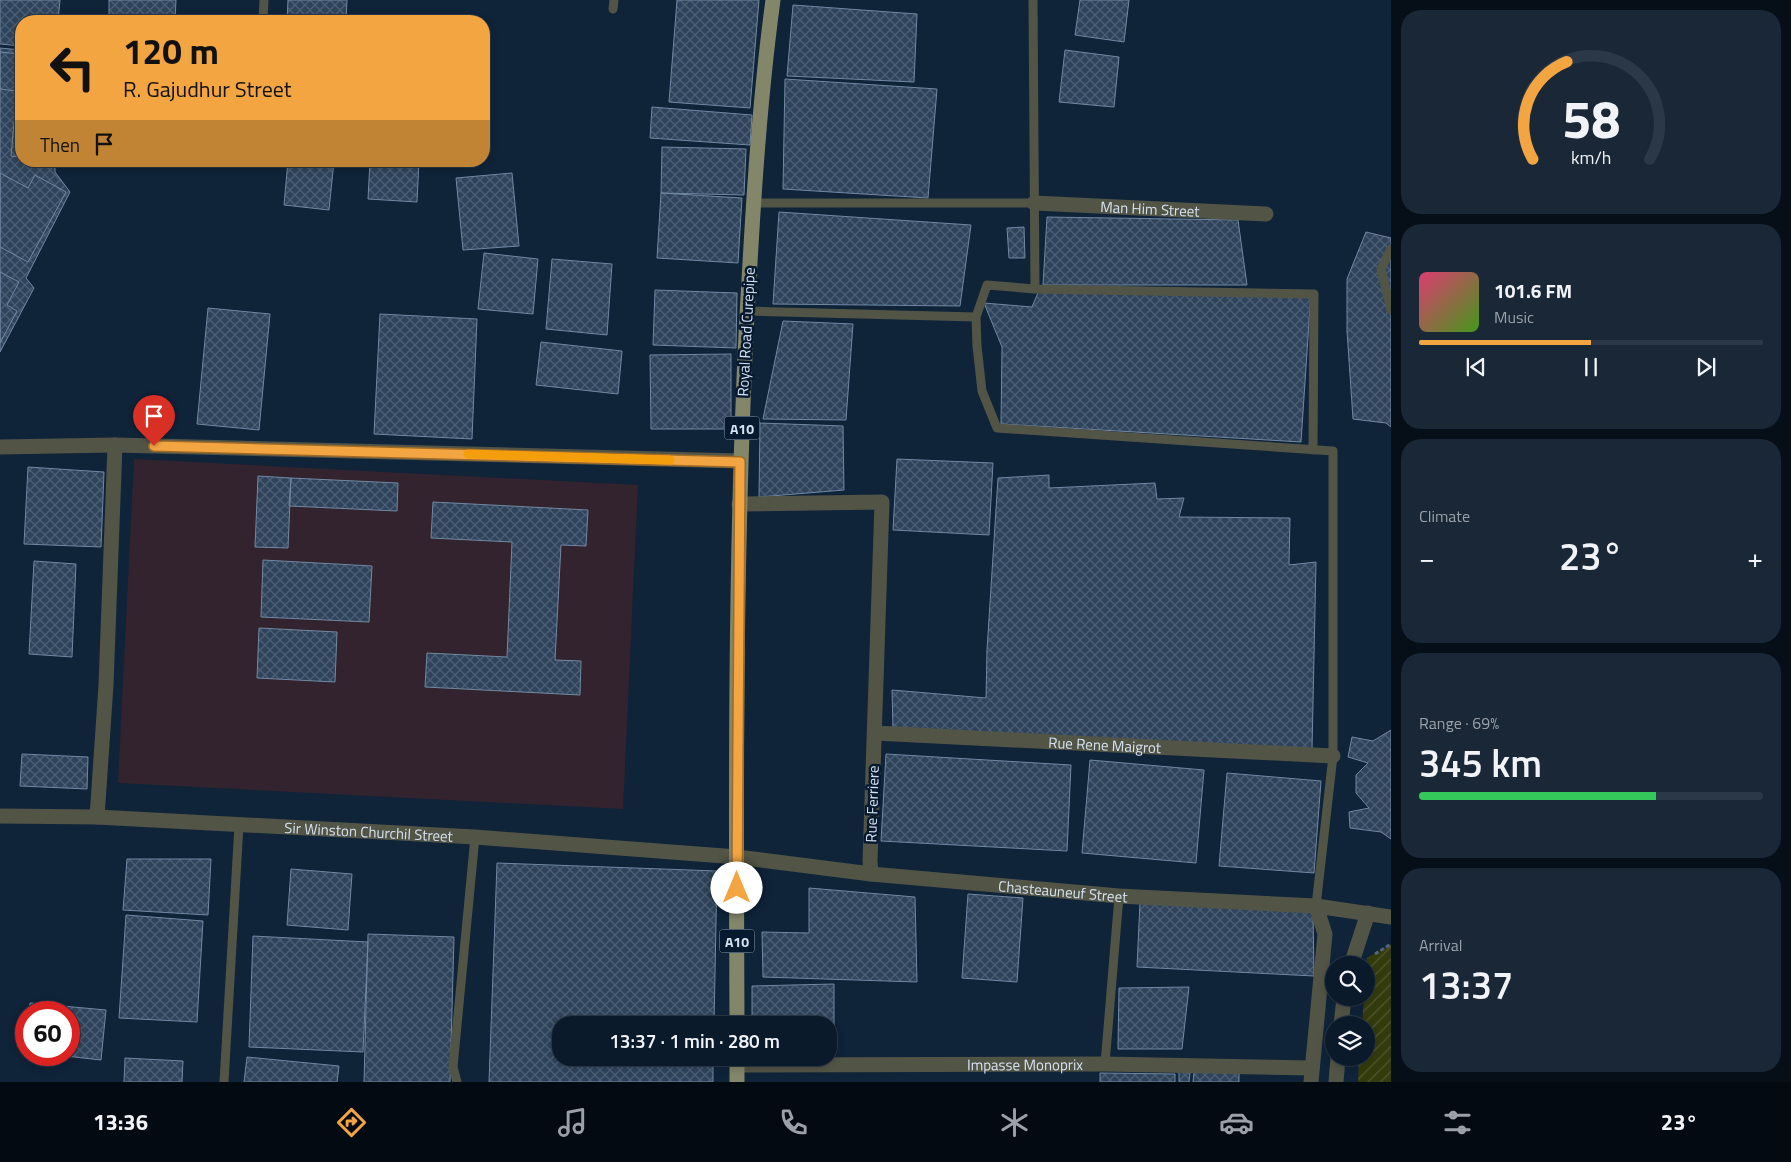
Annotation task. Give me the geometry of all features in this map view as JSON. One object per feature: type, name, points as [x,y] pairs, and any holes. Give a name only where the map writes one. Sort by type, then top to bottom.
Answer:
[{"type":"main road","name":"Royal Road Curepipe","points":[[737,1016],[740,462],[753,203],[766,52],[773,0]]},
{"type":"main road","points":[[737,1066],[737,1082]]},
{"type":"street","name":"Man Him Street","points":[[1034,203],[1266,214]]},
{"type":"street","points":[[0,447],[115,445],[740,462]]},
{"type":"street","points":[[97,817],[106,685],[115,445]]},
{"type":"street","name":"Rue Ferriere","points":[[739,504],[882,502],[870,861],[872,874]]},
{"type":"street","name":"Rue Rene Maigrot","points":[[875,733],[1333,756]]},
{"type":"street","name":"Sir Winston Churchil Street","points":[[0,816],[97,817],[475,837],[737,857]]},
{"type":"street","name":"Chasteauneuf Street","points":[[737,857],[872,874],[1119,896],[1316,906],[1391,917]]},
{"type":"street","points":[[1311,1075],[1325,934],[1316,906]]},
{"type":"street","points":[[1355,956],[1368,913]]},
{"type":"street","name":"Impasse Monoprix","points":[[837,1062],[1105,1064],[1311,1075]]},
{"type":"street","points":[[1336,1082],[1337,1066]]},
{"type":"lane","points":[[263,15],[264,0]]},
{"type":"lane","points":[[1033,0],[1035,289]]},
{"type":"lane","points":[[753,203],[1034,203]]},
{"type":"lane","points":[[1391,249],[1381,269],[1391,310]]},
{"type":"lane","points":[[1381,269],[1391,264]]},
{"type":"lane","points":[[1313,450],[1314,294],[1035,289],[986,285],[976,316],[977,346],[982,390],[997,428],[1333,452],[1333,756],[1316,906]]},
{"type":"lane","points":[[747,311],[976,316]]},
{"type":"lane","points":[[224,1082],[239,825]]},
{"type":"lane","points":[[457,1082],[453,1067],[475,837]]},
{"type":"lane","points":[[1105,1064],[1119,896]]},
{"type":"shaded area","points":[[134,459],[638,485],[623,809],[118,783]]},
{"type":"green space","points":[[1391,944],[1391,1082],[1358,1082],[1359,1066],[1375,1066],[1375,1016],[1363,1016],[1363,1006],[1375,1006],[1375,956],[1370,956]]},
{"type":"building","points":[[0,0],[60,0],[59,15],[15,15],[15,45],[0,44]]},
{"type":"building","points":[[109,0],[176,0],[175,15],[109,15]]},
{"type":"building","points":[[288,0],[347,0],[346,15],[287,15]]},
{"type":"building","points":[[677,0],[759,0],[750,108],[669,102]]},
{"type":"building","points":[[1080,0],[1129,0],[1124,42],[1075,35]]},
{"type":"building","points":[[793,5],[917,14],[914,82],[787,76]]},
{"type":"building","points":[[0,48],[15,49],[15,167],[55,167],[55,172],[70,192],[26,278],[34,288],[0,352]]},
{"type":"building","points":[[1065,50],[1119,57],[1114,107],[1059,102]]},
{"type":"building","points":[[0,52],[15,54],[15,91],[0,89]]},
{"type":"building","points":[[785,79],[937,89],[928,198],[783,189]]},
{"type":"building","points":[[652,107],[752,115],[750,145],[650,138]]},
{"type":"building","points":[[15,112],[15,156],[11,156]]},
{"type":"building","points":[[662,147],[746,149],[744,195],[661,193]]},
{"type":"building","points":[[287,167],[333,167],[329,210],[284,205]]},
{"type":"building","points":[[370,167],[419,167],[417,202],[368,199]]},
{"type":"building","points":[[0,173],[28,188],[35,175],[66,192],[28,262],[0,247]]},
{"type":"building","points":[[512,173],[519,246],[463,250],[456,178]]},
{"type":"building","points":[[661,193],[742,198],[738,263],[657,258]]},
{"type":"building","points":[[779,212],[971,225],[960,306],[773,304]]},
{"type":"building","points":[[1047,217],[1238,220],[1247,285],[1043,285]]},
{"type":"building","points":[[1024,227],[1025,258],[1009,258],[1007,228]]},
{"type":"building","points":[[1366,232],[1391,238],[1391,427],[1386,423],[1353,419],[1347,331],[1347,279]]},
{"type":"building","points":[[484,253],[538,259],[533,314],[478,309]]},
{"type":"building","points":[[552,259],[612,264],[607,335],[546,329]]},
{"type":"building","points":[[0,272],[19,282],[7,305],[17,311],[0,343]]},
{"type":"building","points":[[1040,288],[1311,292],[1301,442],[1001,424],[1002,347],[984,303],[1032,307]]},
{"type":"building","points":[[655,290],[737,293],[736,348],[653,345]]},
{"type":"building","points":[[208,308],[270,314],[259,430],[197,424]]},
{"type":"building","points":[[380,314],[477,319],[472,439],[374,434]]},
{"type":"building","points":[[783,321],[853,324],[846,420],[763,419]]},
{"type":"building","points":[[541,342],[622,351],[618,394],[536,385]]},
{"type":"building","points":[[731,354],[731,429],[651,429],[650,355]]},
{"type":"building","points":[[760,423],[843,426],[844,490],[759,497]]},
{"type":"building","points":[[897,459],[993,463],[989,535],[893,530]]},
{"type":"building","points":[[28,467],[104,472],[101,547],[24,544]]},
{"type":"building","points":[[1049,475],[1049,488],[1155,483],[1157,499],[1184,498],[1179,517],[1290,518],[1289,565],[1316,562],[1312,750],[893,730],[892,690],[986,698],[987,650],[998,478]]},
{"type":"building","points":[[258,476],[291,478],[288,548],[255,547]]},
{"type":"building","points":[[291,478],[398,483],[397,511],[289,506]]},
{"type":"building","points":[[433,502],[588,510],[586,546],[561,545],[555,660],[581,661],[580,695],[425,687],[427,653],[507,657],[512,542],[431,538]]},
{"type":"building","points":[[263,560],[372,566],[369,622],[261,617]]},
{"type":"building","points":[[34,561],[76,564],[72,657],[29,654]]},
{"type":"building","points":[[259,628],[337,632],[335,682],[257,678]]},
{"type":"building","points":[[1391,730],[1391,839],[1381,832],[1350,828],[1349,812],[1369,808],[1356,793],[1356,775],[1368,763],[1348,757],[1352,737],[1373,741]]},
{"type":"building","points":[[22,754],[88,757],[87,789],[20,786]]},
{"type":"building","points":[[886,754],[1071,765],[1067,851],[881,841]]},
{"type":"building","points":[[1090,760],[1204,770],[1196,863],[1082,853]]},
{"type":"building","points":[[1227,773],[1321,781],[1314,873],[1219,866]]},
{"type":"building","points":[[127,859],[211,859],[208,915],[123,910]]},
{"type":"building","points":[[497,863],[717,871],[714,1016],[552,1016],[552,1066],[713,1066],[713,1082],[489,1082]]},
{"type":"building","points":[[291,869],[352,874],[348,930],[287,925]]},
{"type":"building","points":[[809,888],[915,897],[917,982],[763,977],[762,932],[809,933]]},
{"type":"building","points":[[968,894],[1023,898],[1017,982],[962,978]]},
{"type":"building","points":[[1140,902],[1313,912],[1314,976],[1137,967]]},
{"type":"building","points":[[126,915],[203,921],[197,1022],[119,1018]]},
{"type":"building","points":[[368,934],[454,937],[450,1082],[364,1082]]},
{"type":"building","points":[[253,936],[368,942],[363,1052],[249,1047]]},
{"type":"building","points":[[834,984],[834,1016],[752,1016],[752,986]]},
{"type":"building","points":[[1189,987],[1182,1049],[1118,1049],[1119,988]]},
{"type":"building","points":[[80,1008],[106,1010],[101,1060],[80,1058]]},
{"type":"building","points":[[247,1057],[339,1066],[337,1082],[244,1082]]},
{"type":"building","points":[[125,1058],[183,1061],[182,1082],[124,1082]]},
{"type":"building","points":[[1179,1072],[1190,1073],[1189,1082],[1179,1082]]},
{"type":"building","points":[[1194,1072],[1239,1073],[1239,1082],[1193,1082]]},
{"type":"building","points":[[1100,1073],[1175,1074],[1175,1082],[1100,1082]]},
{"type":"slow traffic","points":[[468,454],[670,460]]},
{"type":"route","points":[[154,446],[740,462],[737,888]]}]
